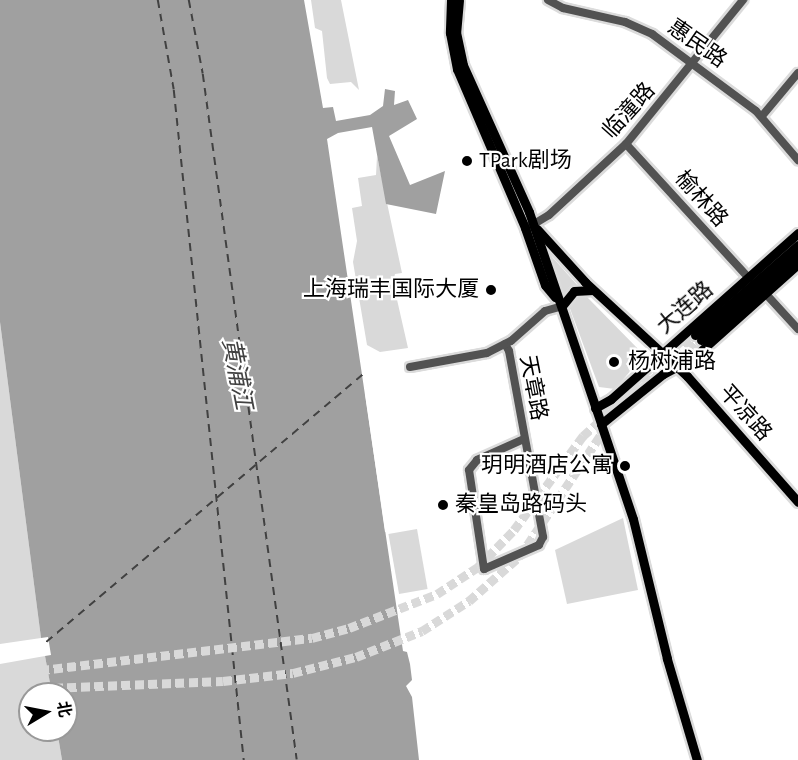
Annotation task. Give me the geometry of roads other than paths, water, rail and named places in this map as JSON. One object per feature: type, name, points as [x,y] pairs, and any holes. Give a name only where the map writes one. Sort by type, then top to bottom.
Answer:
[{"type":"main road","points":[[450,0],[457,69],[530,226]]},
{"type":"main road","points":[[459,0],[456,32],[464,65],[530,226],[545,285],[562,306],[602,424],[633,519],[667,659],[697,760]]},
{"type":"main road","name":"平凉路","points":[[530,226],[661,356],[675,367],[798,502]]},
{"type":"main road","name":"大连路","points":[[596,408],[661,356],[798,233]]},
{"type":"main road","points":[[798,245],[698,338],[798,255]]},
{"type":"main road","name":"大连路","points":[[602,424],[675,367],[693,358],[798,264]]},
{"type":"main road","points":[[562,306],[574,291],[595,291]]},
{"type":"street","name":"惠民路","points":[[548,0],[563,8],[640,28],[694,62],[762,116],[798,160]]},
{"type":"street","name":"临潼路","points":[[530,226],[549,215],[626,144],[743,0]]},
{"type":"street","points":[[762,116],[798,73]]},
{"type":"street","name":"榆林路","points":[[626,144],[749,278]]},
{"type":"street","points":[[765,293],[798,329]]},
{"type":"street","points":[[410,367],[470,358],[505,345],[545,311],[562,306]]},
{"type":"street","name":"天章路","points":[[505,345],[525,439],[542,541],[484,569],[469,470],[477,460],[525,439]]},
{"type":"water","name":"黄浦江","points":[[0,0],[304,0],[323,108],[333,107],[336,121],[370,115],[383,106],[385,89],[395,91],[394,105],[408,100],[417,119],[389,136],[410,185],[445,171],[436,214],[386,204],[372,127],[338,133],[327,139],[403,651],[407,652],[410,664],[412,680],[406,686],[412,697],[419,760],[62,760],[59,742],[78,742],[78,682],[50,682],[45,656],[51,655],[48,637],[41,638],[0,322]]},
{"type":"tunnel","points":[[0,675],[312,638],[349,628],[437,594],[478,567],[514,530],[583,436],[695,335]]},
{"type":"tunnel","points":[[668,368],[701,340]]},
{"type":"tunnel","points":[[0,690],[223,681],[293,673],[356,657],[422,631],[469,601],[520,556],[606,427]]},
{"type":"place","name":"TPark剧场","points":[[467,161]]},
{"type":"place","name":"上海瑞丰国际大厦","points":[[491,290]]},
{"type":"place","name":"杨树浦路","points":[[614,362]]},
{"type":"place","name":"玥明酒店公寓","points":[[625,466]]},
{"type":"place","name":"秦皇岛路码头","points":[[443,505]]}]
